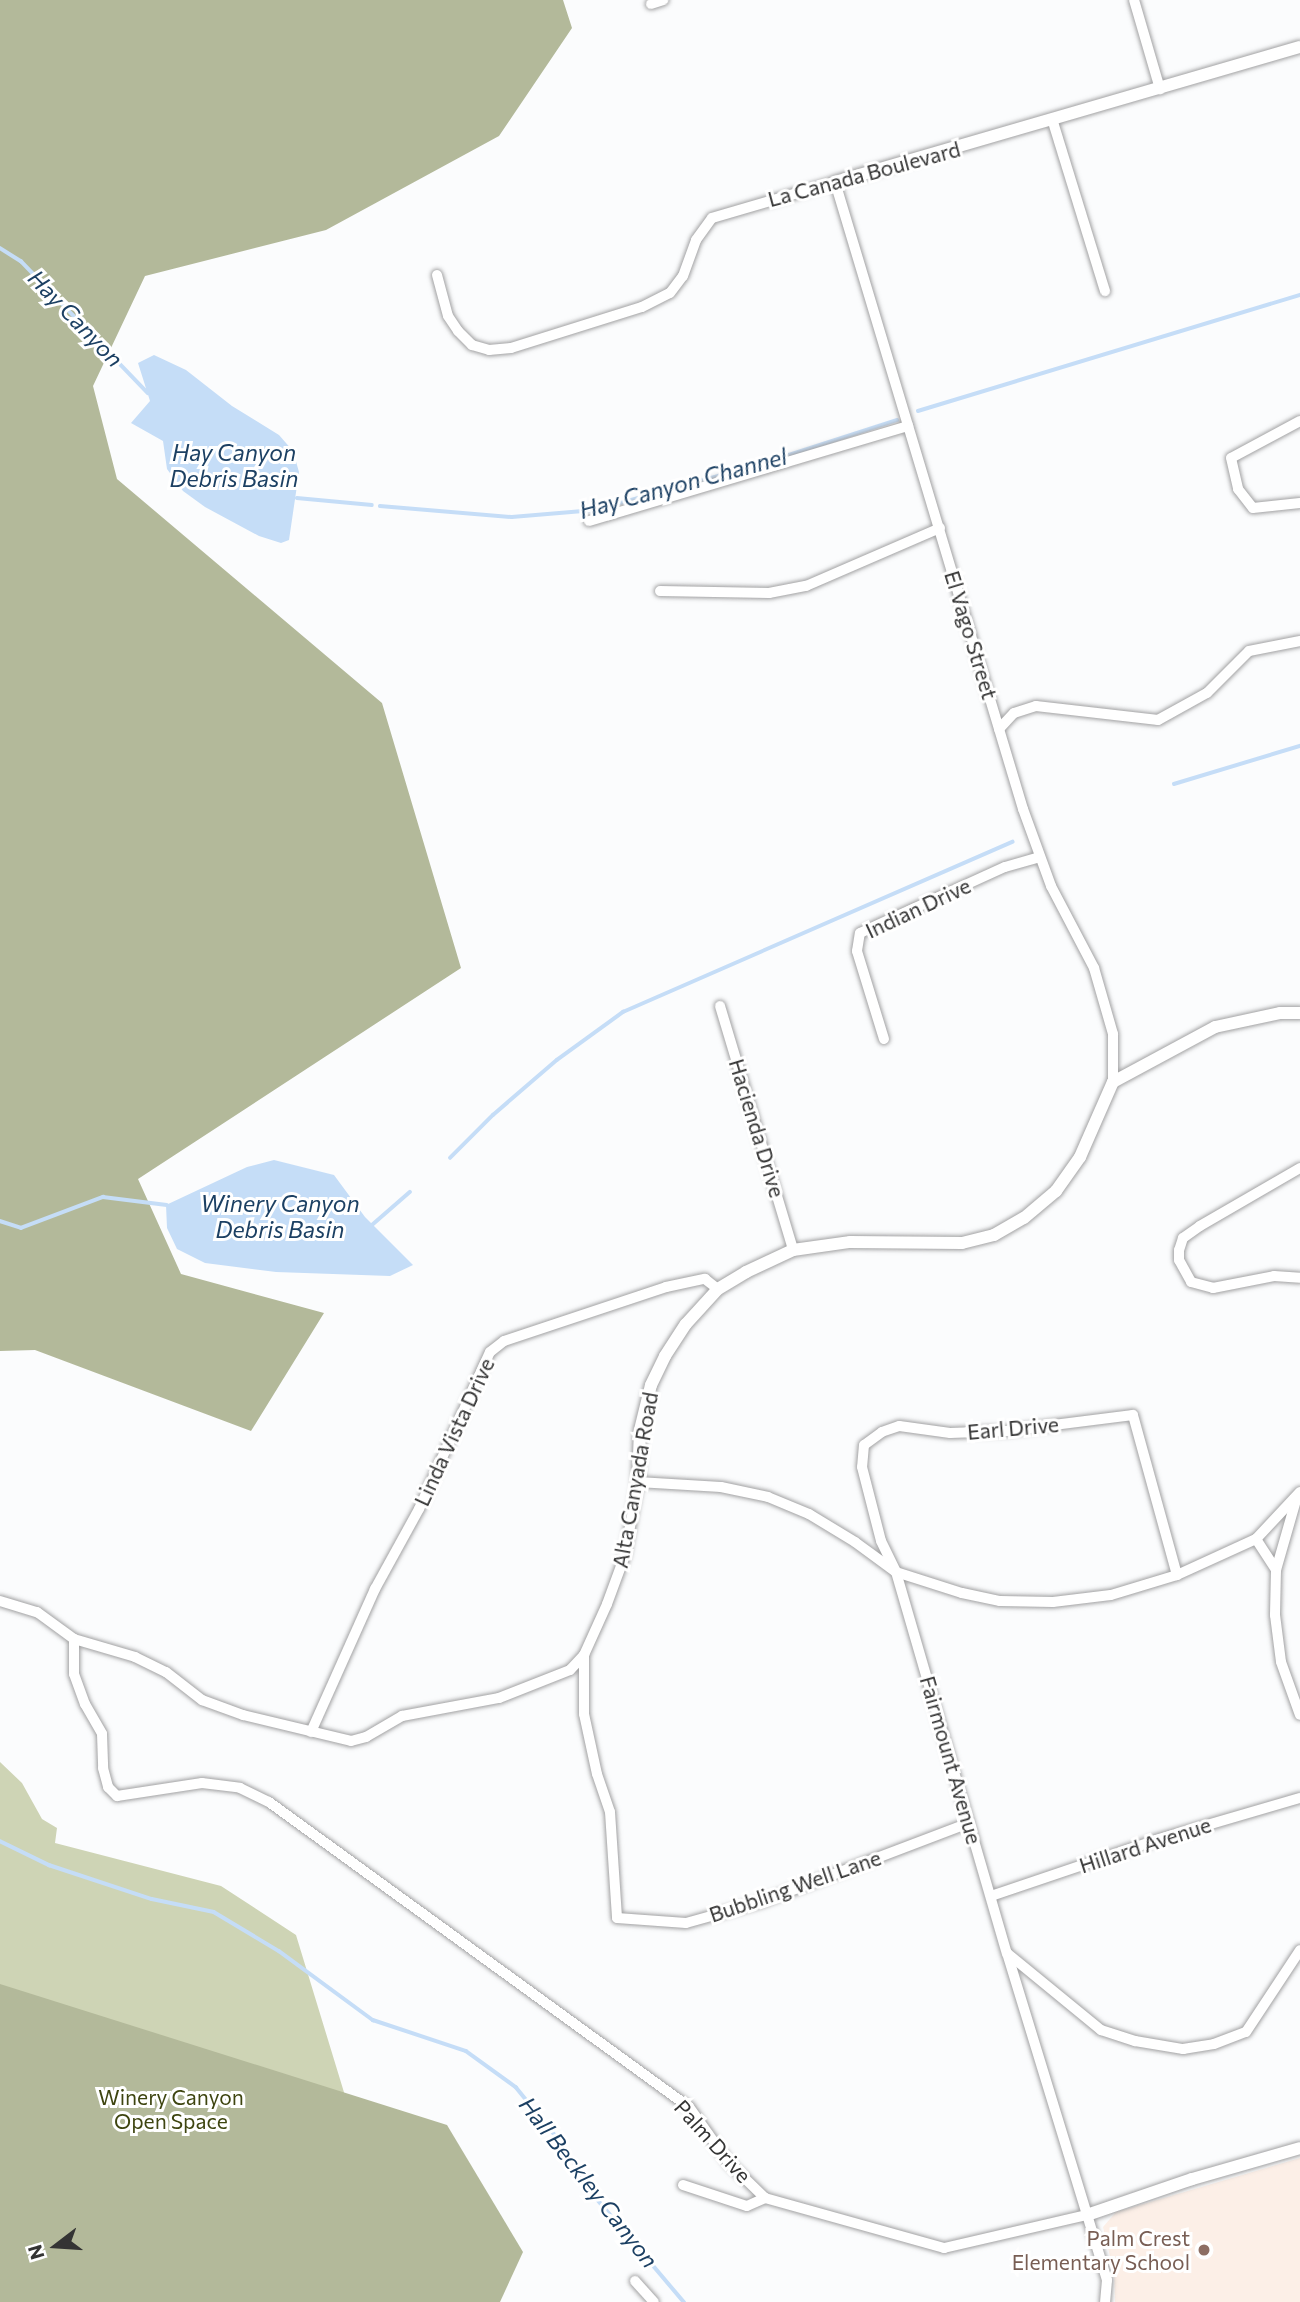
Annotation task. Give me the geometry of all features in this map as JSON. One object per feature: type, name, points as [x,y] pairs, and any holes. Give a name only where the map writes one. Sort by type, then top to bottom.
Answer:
[{"type":"street","points":[[650,4],[663,0]]},
{"type":"street","points":[[1134,0],[1160,89]]},
{"type":"street","name":"La Canada Boulevard","points":[[437,275],[448,316],[472,345],[489,350],[511,348],[642,307],[670,293],[678,285],[696,240],[712,218],[1053,122],[1300,47]]},
{"type":"street","points":[[1053,122],[1105,291]]},
{"type":"street","name":"El Vago Street","points":[[835,183],[1039,856],[1094,968],[1113,1034],[1113,1082]]},
{"type":"street","points":[[1300,421],[1231,458],[1238,489],[1253,508],[1300,503]]},
{"type":"street","points":[[589,521],[908,426]]},
{"type":"street","points":[[660,591],[769,593],[806,586],[940,528]]},
{"type":"street","points":[[999,729],[1014,713],[1036,706],[1158,720],[1207,693],[1249,651],[1300,641]]},
{"type":"street","name":"Indian Drive","points":[[884,1039],[857,951],[860,933],[1005,867],[1039,856]]},
{"type":"street","name":"Hacienda Drive","points":[[720,1006],[793,1250]]},
{"type":"street","points":[[1113,1082],[1215,1027],[1280,1013],[1300,1013]]},
{"type":"street","name":"Alta Canyada Road","points":[[0,1601],[37,1612],[74,1639],[135,1657],[166,1672],[202,1700],[243,1715],[351,1741],[366,1737],[402,1716],[499,1698],[570,1670],[584,1655],[596,1634],[625,1555],[638,1482],[640,1430],[651,1385],[665,1356],[686,1324],[718,1289],[746,1272],[793,1250],[850,1242],[962,1243],[994,1235],[1024,1218],[1056,1191],[1080,1157],[1113,1082]]},
{"type":"street","points":[[1300,1168],[1200,1226],[1183,1238],[1179,1250],[1185,1274],[1191,1282],[1199,1285],[1213,1288],[1274,1276],[1300,1278]]},
{"type":"street","name":"Linda Vista Drive","points":[[311,1732],[375,1590],[419,1509],[490,1352],[504,1341],[666,1287],[705,1279],[718,1289]]},
{"type":"street","name":"Earl Drive","points":[[896,1572],[881,1541],[862,1467],[864,1445],[882,1432],[899,1426],[950,1433],[1006,1431],[1133,1415],[1177,1575]]},
{"type":"street","points":[[638,1482],[721,1487],[768,1497],[808,1514],[896,1572],[962,1593],[1000,1601],[1053,1602],[1131,1591],[1177,1575],[1256,1539],[1299,1493]]},
{"type":"street","points":[[1299,1493],[1276,1570],[1275,1615],[1281,1662],[1300,1715]]},
{"type":"street","points":[[1256,1539],[1266,1549],[1276,1570]]},
{"type":"street","name":"Fairmount Avenue","points":[[896,1572],[1007,1953],[1107,2280],[1105,2302]]},
{"type":"street","name":"Palm Drive","points":[[74,1639],[74,1674],[85,1704],[103,1734],[103,1768],[108,1787],[117,1796],[202,1783],[240,1788],[270,1801],[689,2107],[729,2163],[765,2198],[944,2248],[1087,2215],[1192,2179],[1300,2148]]},
{"type":"street","name":"Bubbling Well Lane","points":[[584,1655],[584,1714],[597,1774],[610,1812],[617,1918],[686,1923],[761,1902],[969,1823]]},
{"type":"street","name":"Hillard Avenue","points":[[991,1896],[1156,1840],[1300,1798]]},
{"type":"street","points":[[1007,1953],[1101,2030],[1135,2041],[1183,2049],[1214,2044],[1246,2032],[1300,1950]]},
{"type":"street","points":[[684,2185],[747,2206],[765,2198]]},
{"type":"street","points":[[635,2281],[654,2302]]},
{"type":"shaded area","name":"Palm Crest Elementary School","points":[[1300,2158],[1300,2302],[1115,2302],[1114,2273],[1103,2227],[1116,2212]]},
{"type":"green space","points":[[0,0],[563,0],[572,28],[499,136],[326,230],[145,276],[93,386],[117,479],[382,703],[461,968],[138,1179],[181,1274],[324,1313],[251,1431],[35,1350],[0,1351]]},
{"type":"green space","name":"Winery Canyon Open Space","points":[[0,1762],[22,1783],[42,1819],[57,1828],[55,1843],[221,1886],[296,1935],[408,2302],[255,2302],[0,2226]]},
{"type":"green space","name":"Winery Canyon Open Space","points":[[0,1984],[447,2125],[523,2252],[500,2302],[0,2302]]},
{"type":"water","name":"Hay Canyon Debris Basin","points":[[154,355],[186,370],[232,406],[279,435],[293,451],[299,472],[289,540],[281,543],[259,536],[205,507],[183,491],[167,469],[163,441],[131,423],[150,401],[138,363]]},
{"type":"water","name":"Winery Canyon Debris Basin","points":[[274,1160],[334,1175],[365,1217],[413,1265],[390,1276],[276,1272],[205,1263],[177,1249],[167,1228],[166,1205],[247,1167]]},
{"type":"waterway","name":"Hay Canyon","points":[[0,248],[21,261],[148,393]]},
{"type":"waterway","points":[[918,411],[1300,295]]},
{"type":"waterway","name":"Hay Canyon Channel","points":[[380,506],[512,517],[595,510],[758,465],[897,420]]},
{"type":"waterway","name":"Hay Canyon Channel","points":[[297,498],[372,505]]},
{"type":"waterway","points":[[1174,784],[1300,746]]},
{"type":"waterway","points":[[450,1158],[493,1115],[557,1060],[623,1012],[1012,842]]},
{"type":"waterway","points":[[372,1225],[410,1192]]},
{"type":"waterway","points":[[0,1221],[21,1228],[103,1197],[166,1205]]},
{"type":"waterway","name":"Hall Beckley Canyon","points":[[0,1841],[49,1865],[152,1899],[214,1912],[279,1951],[373,2020],[466,2051],[516,2087],[564,2146],[597,2199],[684,2302]]},
{"type":"place","name":"Palm Crest Elementary School","points":[[1204,2250]]}]
